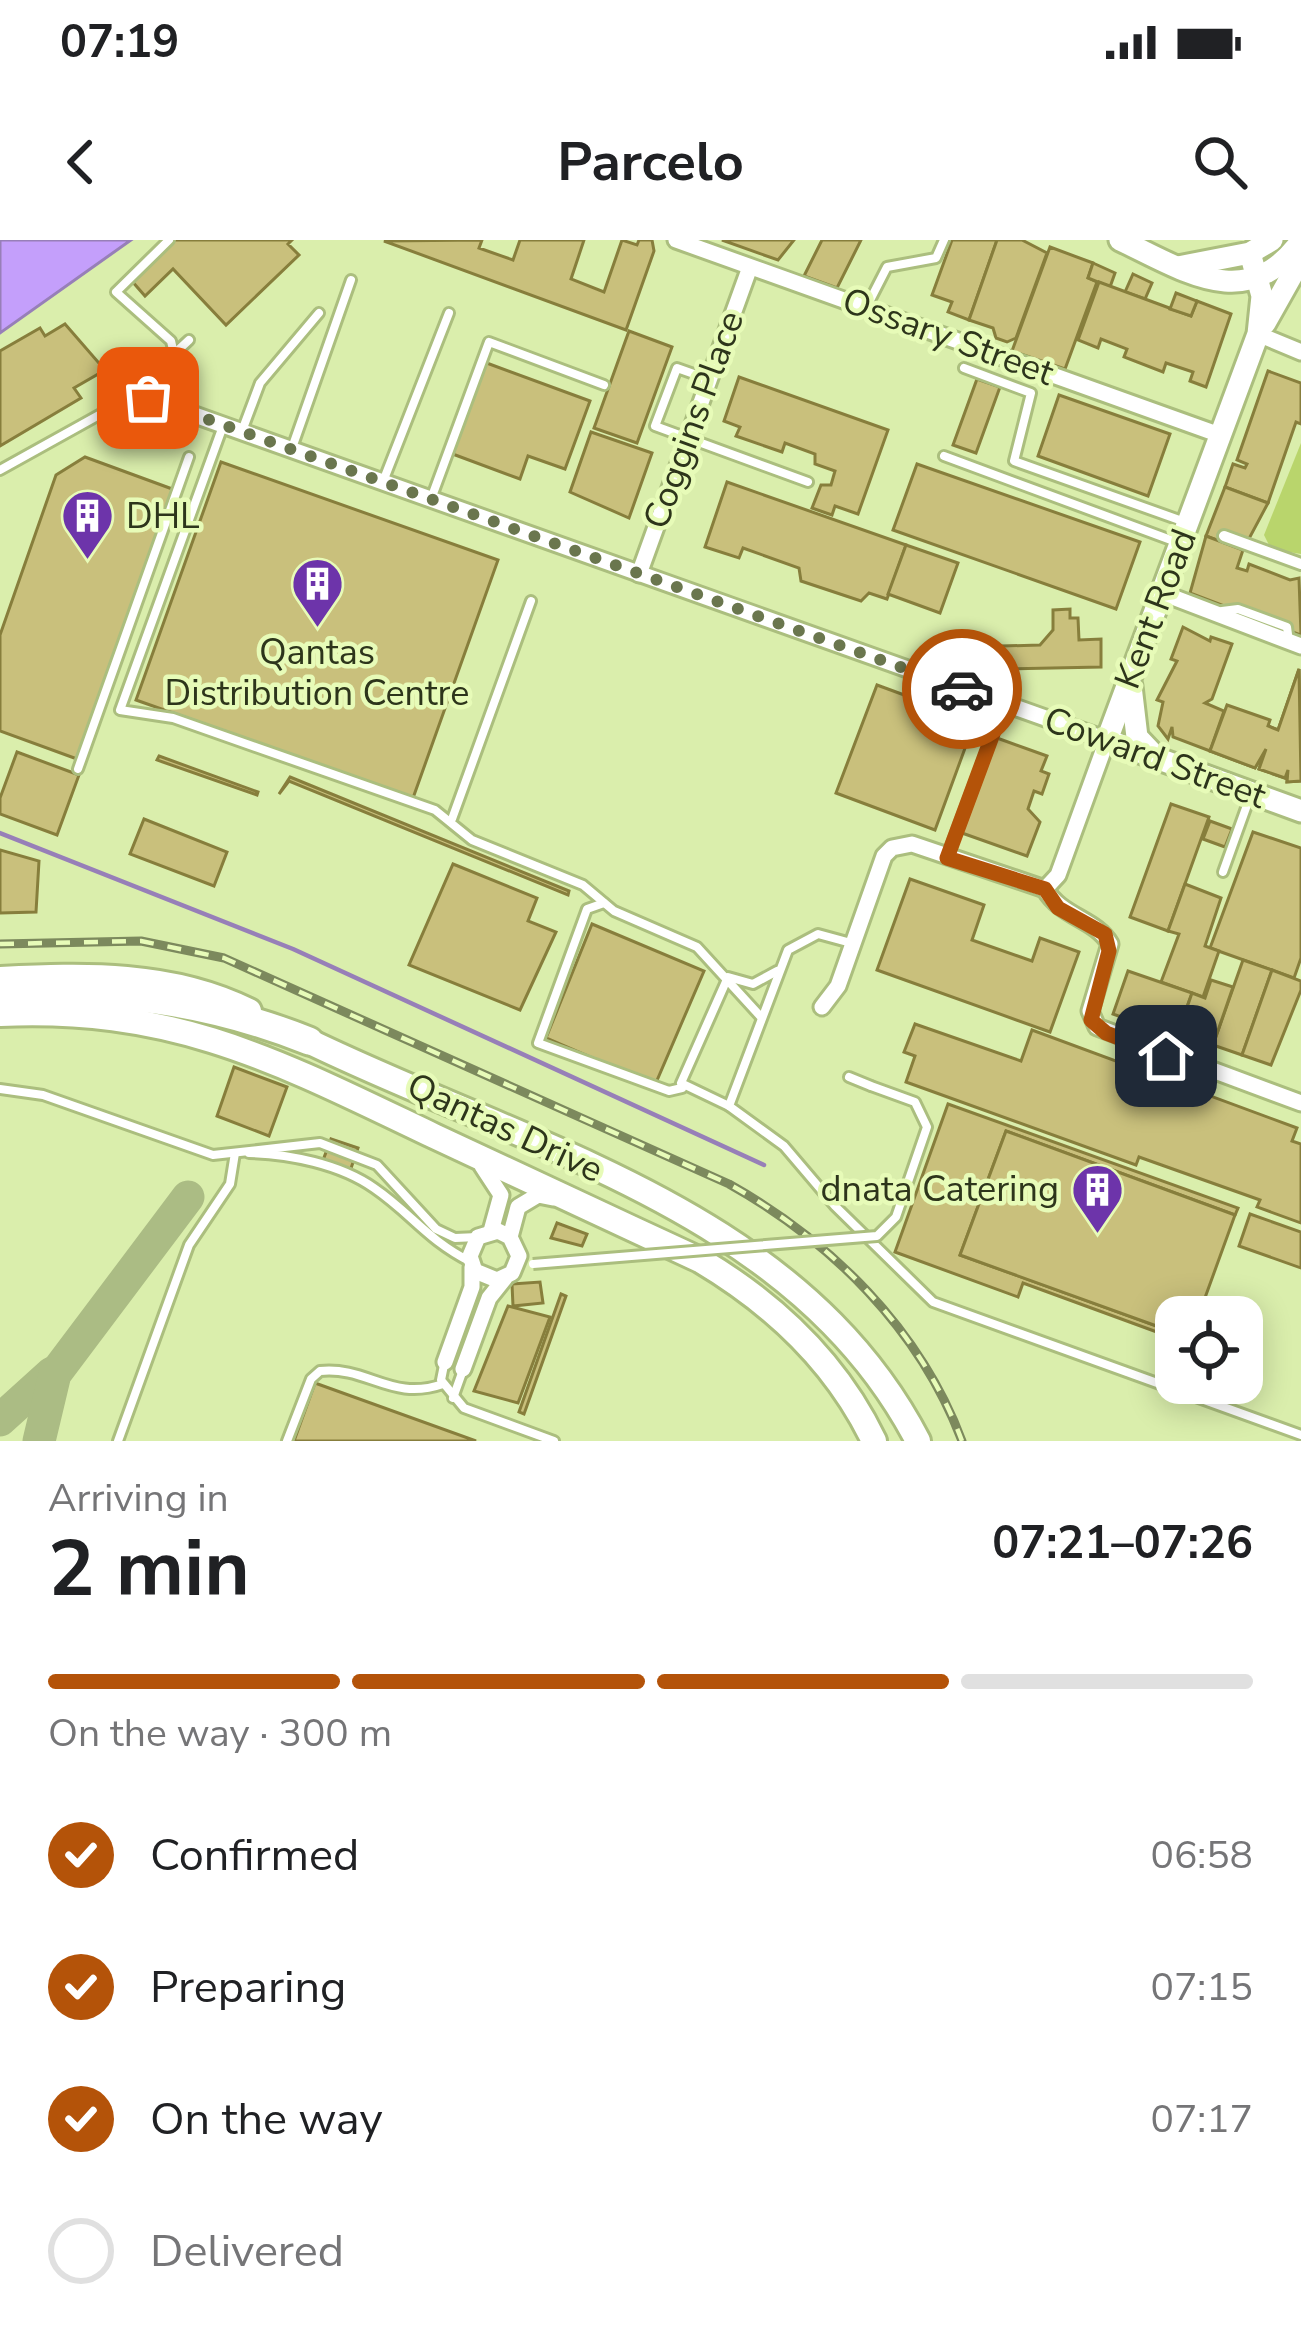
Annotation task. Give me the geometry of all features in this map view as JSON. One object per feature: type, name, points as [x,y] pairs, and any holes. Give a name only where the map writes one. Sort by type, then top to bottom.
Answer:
[{"type":"highway","points":[[0,979],[80,975],[192,988],[309,1041]]},
{"type":"highway","name":"Qantas Drive","points":[[0,993],[70,990],[159,997],[228,1011],[309,1041],[596,1169],[751,1252],[839,1329],[892,1396],[918,1441]]},
{"type":"highway","name":"Qantas Drive","points":[[0,1014],[101,1015],[197,1032],[258,1052],[582,1205],[747,1288],[824,1362],[874,1441]]},
{"type":"main road","points":[[1120,240],[1212,282],[1256,276],[1286,260],[1301,241]]},
{"type":"main road","points":[[1178,267],[1250,253],[1272,240]]},
{"type":"main road","name":"Kent Road","points":[[1107,740],[1258,334],[1263,304],[1250,253]]},
{"type":"main road","points":[[1258,334],[1301,259]]},
{"type":"main road","points":[[1130,677],[1137,737],[1160,759]]},
{"type":"main road","name":"Coward Street","points":[[1107,740],[1301,811]]},
{"type":"street","name":"Ossary Street","points":[[676,240],[1220,435]]},
{"type":"street","name":"Coggins Place","points":[[639,574],[751,267]]},
{"type":"street","points":[[1258,334],[1301,352]]},
{"type":"street","name":"Coward Street","points":[[127,399],[148,398],[1107,740]]},
{"type":"street","points":[[1224,536],[1301,564]]},
{"type":"street","points":[[1162,593],[1295,644]]},
{"type":"street","name":"Kent Road","points":[[1045,889],[1058,875],[1107,740]]},
{"type":"street","points":[[822,1007],[838,986],[884,856],[892,848],[912,844],[1045,889],[1058,908],[1105,934],[1110,944],[1090,1011],[1097,1027],[1301,1103]]},
{"type":"street","points":[[450,1143],[500,1186],[500,1212],[471,1263],[472,1287],[447,1357],[465,1364],[489,1298],[508,1276],[524,1200],[538,1195],[582,1205]]},
{"type":"street","points":[[484,1234],[514,1243]]},
{"type":"street","points":[[471,1263],[482,1276],[508,1276]]},
{"type":"lane","points":[[169,240],[116,292],[171,341],[174,354]]},
{"type":"lane","points":[[866,308],[887,267],[936,258],[944,240]]},
{"type":"lane","points":[[292,451],[351,280]]},
{"type":"lane","points":[[383,483],[448,313]]},
{"type":"lane","points":[[242,433],[260,383],[319,314]]},
{"type":"lane","points":[[170,407],[162,377],[174,354],[189,340]]},
{"type":"lane","points":[[431,500],[489,342],[604,385]]},
{"type":"lane","points":[[710,379],[677,368],[656,426],[808,482]]},
{"type":"lane","points":[[964,368],[1031,393],[1014,461],[1185,534]]},
{"type":"lane","points":[[0,470],[127,399]]},
{"type":"lane","points":[[223,426],[120,710],[173,718],[452,819],[472,840],[583,885],[604,903],[697,947],[761,1017]]},
{"type":"lane","points":[[944,456],[1038,491],[1185,534]]},
{"type":"lane","points":[[79,769],[189,457]]},
{"type":"lane","points":[[1038,491],[1044,472]]},
{"type":"lane","points":[[452,819],[531,601]]},
{"type":"lane","points":[[947,858],[1004,704]]},
{"type":"lane","points":[[1223,872],[1252,793]]},
{"type":"lane","points":[[604,903],[587,909],[538,1043],[669,1091],[682,1088],[729,1106],[784,1146],[835,1206],[933,1302],[1301,1435]]},
{"type":"lane","points":[[729,1106],[778,970],[794,944],[818,934],[853,944]]},
{"type":"lane","points":[[728,976],[753,984],[778,970]]},
{"type":"lane","points":[[682,1088],[728,976]]},
{"type":"lane","points":[[508,1276],[533,1264],[882,1233],[902,1203],[926,1139],[927,1121],[915,1102],[849,1077]]},
{"type":"lane","points":[[0,1089],[43,1095],[205,1153],[290,1156],[364,1182],[432,1243],[471,1263]]},
{"type":"lane","points":[[235,1153],[320,1143],[376,1165],[428,1223],[446,1235],[484,1234]]},
{"type":"lane","points":[[118,1441],[189,1245],[230,1184],[235,1153]]},
{"type":"lane","points":[[514,1243],[533,1264]]},
{"type":"lane","points":[[447,1357],[443,1384],[464,1408],[554,1441]]},
{"type":"lane","points":[[453,1398],[465,1364]]},
{"type":"lane","points":[[287,1441],[311,1378],[320,1371],[343,1371],[412,1393],[443,1384]]},
{"type":"green space","points":[[1301,443],[1301,554],[1271,549],[1264,535]]},
{"type":"shaded area","points":[[0,240],[131,240],[0,333]]},
{"type":"building","points":[[173,240],[292,240],[288,244],[299,255],[226,325],[173,269],[145,296],[131,280]]},
{"type":"building","points":[[482,240],[479,248],[513,260],[520,240],[584,240],[571,279],[604,292],[622,240],[637,245],[639,240],[652,240],[654,251],[626,330],[384,241]]},
{"type":"building","points":[[722,240],[794,240],[778,260]]},
{"type":"building","points":[[822,240],[861,240],[837,288],[804,276]]},
{"type":"building","points":[[952,240],[997,240],[969,320],[948,312],[952,302],[932,295]]},
{"type":"building","points":[[997,240],[1022,240],[1047,253],[1016,338],[1007,342],[996,338],[993,328],[969,320]]},
{"type":"building","points":[[1050,247],[1093,263],[1088,278],[1097,282],[1065,369],[1012,351]]},
{"type":"building","points":[[1093,263],[1115,273],[1110,287],[1088,278]]},
{"type":"building","points":[[1133,274],[1152,283],[1145,299],[1125,292]]},
{"type":"building","points":[[1099,282],[1191,316],[1197,301],[1231,314],[1206,387],[1190,381],[1193,372],[1166,363],[1163,372],[1124,357],[1127,349],[1101,339],[1098,348],[1078,340]]},
{"type":"building","points":[[1176,293],[1197,301],[1191,316],[1170,309]]},
{"type":"building","points":[[65,324],[105,370],[74,388],[81,398],[0,446],[0,351],[40,328],[45,336]]},
{"type":"building","points":[[629,331],[672,347],[637,443],[594,428]]},
{"type":"building","points":[[484,362],[590,401],[565,469],[528,456],[520,479],[450,453]]},
{"type":"building","points":[[1268,371],[1301,383],[1301,424],[1296,422],[1268,503],[1225,487],[1233,464],[1245,468],[1247,464],[1237,460]]},
{"type":"building","points":[[739,377],[888,430],[858,514],[835,506],[832,515],[812,508],[821,485],[831,485],[835,471],[815,464],[815,454],[785,443],[782,452],[736,436],[740,427],[724,421]]},
{"type":"building","points":[[977,379],[1000,387],[976,453],[953,445]]},
{"type":"building","points":[[1059,395],[1170,434],[1148,496],[1038,456]]},
{"type":"building","points":[[591,432],[652,453],[629,518],[570,492]]},
{"type":"building","name":"DHL","points":[[85,457],[175,490],[77,759],[0,731],[0,635],[56,475]]},
{"type":"building","name":"Qantas Distribution Centre","points":[[221,462],[498,560],[413,798],[136,700]]},
{"type":"building","points":[[917,464],[1140,542],[1116,609],[893,530]]},
{"type":"building","points":[[727,482],[906,545],[887,599],[869,593],[861,601],[801,581],[799,568],[743,548],[739,558],[705,547]]},
{"type":"building","points":[[1225,487],[1268,503],[1243,550],[1206,536]]},
{"type":"building","points":[[1206,536],[1243,550],[1237,568],[1247,571],[1249,564],[1290,580],[1299,578],[1301,635],[1190,593]]},
{"type":"building","points":[[906,545],[958,563],[940,613],[888,594]]},
{"type":"building","points":[[1070,609],[1070,618],[1078,618],[1079,640],[1101,639],[1101,667],[1002,669],[1002,646],[1040,645],[1053,630],[1053,610]]},
{"type":"building","points":[[1183,627],[1210,641],[1211,637],[1232,644],[1212,699],[1205,703],[1224,711],[1210,751],[1173,737],[1172,727],[1168,739],[1158,726],[1163,702],[1157,700],[1177,661],[1171,659]]},
{"type":"building","points":[[1299,669],[1301,781],[1287,782],[1288,770],[1285,778],[1259,769],[1266,749],[1255,768],[1210,751],[1229,709],[1278,730]]},
{"type":"building","points":[[1299,669],[1301,781],[1287,782],[1288,770],[1285,778],[1259,769],[1266,749],[1255,768],[1210,751],[1227,705],[1270,720],[1268,726],[1278,730]]},
{"type":"building","points":[[877,685],[975,721],[935,830],[836,793]]},
{"type":"building","points":[[997,738],[1047,756],[1041,771],[1049,774],[1042,794],[1034,791],[1028,809],[1040,822],[1027,856],[962,833]]},
{"type":"building","points":[[17,752],[79,775],[57,835],[0,814],[0,798]]},
{"type":"building","points":[[159,756],[258,792],[257,795],[157,760]]},
{"type":"building","points":[[290,777],[569,891],[568,895],[289,781],[279,794]]},
{"type":"building","points":[[1171,804],[1209,817],[1168,931],[1130,917]]},
{"type":"building","points":[[144,819],[227,852],[214,886],[130,854]]},
{"type":"building","points":[[1210,821],[1232,829],[1225,847],[1203,839]]},
{"type":"building","points":[[1253,832],[1301,848],[1301,958],[1294,978],[1210,948]]},
{"type":"building","points":[[0,850],[39,861],[36,912],[0,913]]},
{"type":"building","points":[[453,864],[537,898],[528,921],[556,932],[520,1010],[409,965]]},
{"type":"building","points":[[910,879],[984,905],[972,940],[1032,961],[1040,938],[1079,952],[1050,1032],[877,970]]},
{"type":"building","points":[[1185,884],[1221,898],[1205,946],[1219,951],[1203,997],[1161,982],[1179,934],[1168,931]]},
{"type":"building","points":[[592,924],[704,971],[655,1085],[546,1038]]},
{"type":"building","points":[[1243,960],[1272,970],[1242,1055],[1213,1045]]},
{"type":"building","points":[[1272,970],[1301,981],[1301,990],[1271,1065],[1242,1055]]},
{"type":"building","points":[[1128,971],[1192,993],[1176,1037],[1113,1014]]},
{"type":"building","points":[[1211,980],[1233,987],[1213,1045],[1192,1037],[1197,1020],[1184,1016],[1192,993],[1205,998]]},
{"type":"building","points":[[915,1024],[1021,1061],[1032,1030],[1297,1128],[1292,1141],[1301,1144],[1301,1223],[1257,1207],[1260,1200],[1139,1157],[1136,1165],[906,1082],[915,1056],[904,1052]]},
{"type":"building","points":[[234,1067],[287,1087],[269,1136],[217,1116]]},
{"type":"building","points":[[948,1104],[1238,1208],[1235,1215],[1006,1131],[960,1255],[1155,1325],[1155,1331],[1023,1283],[1018,1297],[895,1252]]},
{"type":"building","name":"dnata Catering","points":[[1006,1131],[1235,1215],[1206,1296],[1155,1296],[1155,1325],[960,1255]]},
{"type":"building","points":[[331,1139],[358,1148],[349,1174],[322,1163]]},
{"type":"building","points":[[1250,1214],[1301,1232],[1301,1268],[1239,1246]]},
{"type":"building","points":[[557,1223],[587,1234],[582,1246],[551,1238]]},
{"type":"building","points":[[540,1282],[543,1303],[513,1306],[512,1284]]},
{"type":"building","points":[[561,1294],[566,1296],[524,1414],[519,1412]]},
{"type":"building","points":[[508,1306],[550,1317],[518,1403],[474,1391]]},
{"type":"building","points":[[315,1383],[476,1441],[294,1441]]},
{"type":"waterway","points":[[0,833],[293,949],[764,1165]]},
{"type":"taxiway","points":[[39,1441],[55,1374],[188,1197]]},
{"type":"taxiway","points":[[0,1420],[52,1373]]},
{"type":"railway","points":[[0,944],[141,941],[224,958],[729,1184],[803,1232],[868,1292],[922,1362],[962,1441]]},
{"type":"way so far","points":[[148,398],[962,689]]},
{"type":"place","name":"DHL","points":[[87,562]]},
{"type":"place","name":"Qantas Distribution Centre","points":[[317,630]]},
{"type":"place","name":"dnata Catering","points":[[1098,1235]]},
{"type":"route","points":[[962,689],[1004,704],[947,858],[1045,889],[1058,908],[1105,934],[1109,951],[1091,1020],[1106,1033],[1166,1056]]}]
